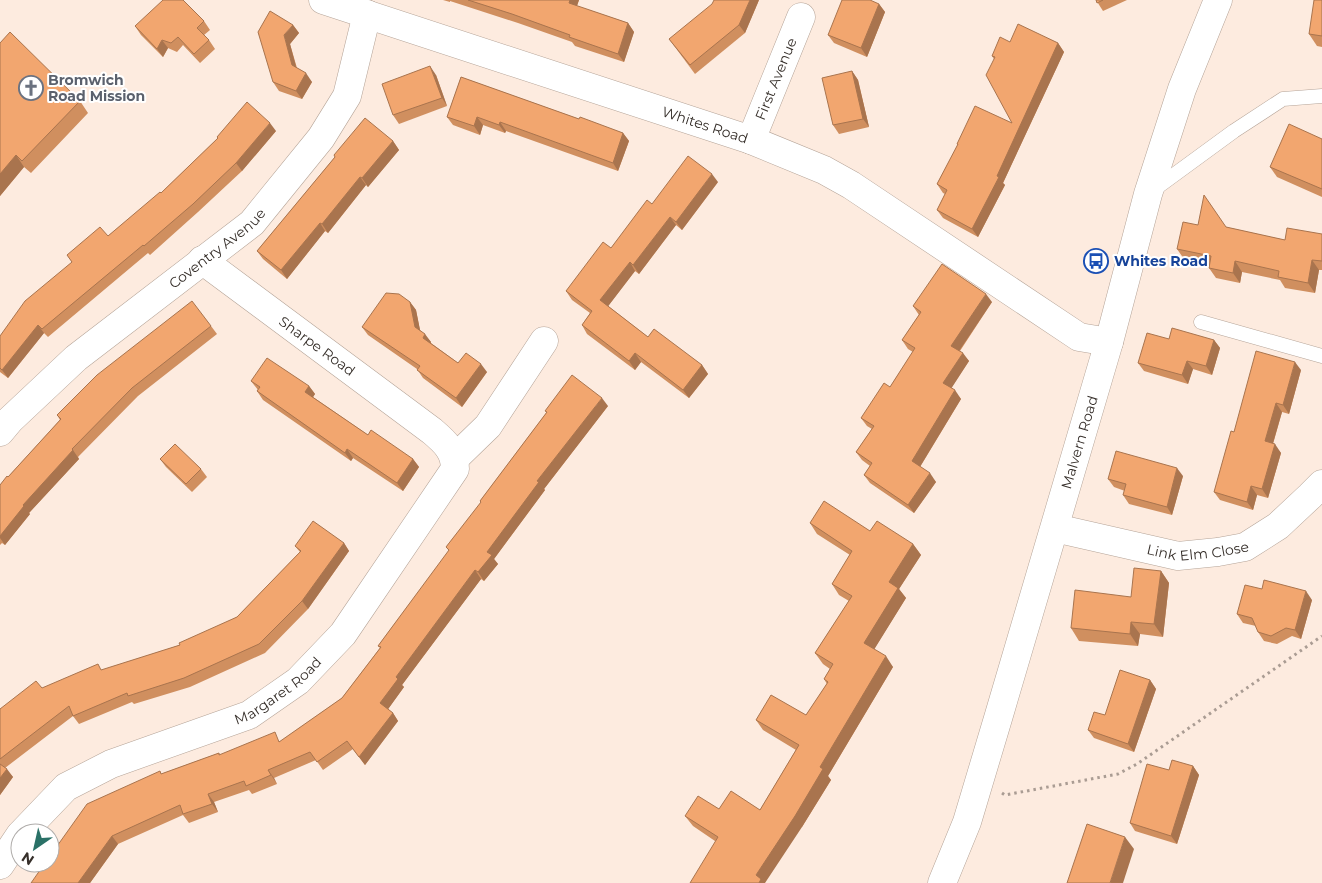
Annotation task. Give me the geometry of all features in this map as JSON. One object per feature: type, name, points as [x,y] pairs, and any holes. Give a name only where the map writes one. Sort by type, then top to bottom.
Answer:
[{"type":"street","name":"Whites Road","points":[[323,0],[751,140],[824,170],[844,181],[1079,337],[1109,342]]},
{"type":"street","name":"Malvern Road","points":[[942,883],[967,822],[979,782],[1109,342],[1148,194],[1182,89],[1218,0]]},
{"type":"street","name":"Coventry Avenue","points":[[0,432],[10,420],[76,358],[252,223],[321,138],[347,96],[367,14]]},
{"type":"street","name":"First Avenue","points":[[751,140],[801,17]]},
{"type":"street","name":"Sharpe Road","points":[[202,260],[432,431],[446,443],[455,458]]},
{"type":"street","name":"Margaret Road","points":[[32,823],[66,787],[111,764],[249,715],[298,681],[343,634],[455,469],[455,458],[488,426],[544,340]]},
{"type":"street","name":"Link Elm Close","points":[[1054,528],[1178,556],[1218,552],[1245,546],[1278,526],[1322,484]]},
{"type":"street","name":"Margaret Road","points":[[0,865],[10,850]]},
{"type":"lane","points":[[1148,194],[1234,130],[1283,99],[1322,96]]},
{"type":"lane","points":[[1201,322],[1322,356]]},
{"type":"path","points":[[979,782],[1005,795],[1118,774],[1137,764],[1322,636]]},
{"type":"building","points":[[163,0],[183,0],[204,21],[197,28],[209,40],[194,54],[178,37],[171,43],[162,40],[157,49],[135,26]]},
{"type":"building","points":[[468,0],[570,0],[569,3],[628,23],[618,54],[512,14]]},
{"type":"building","points":[[714,0],[750,0],[739,25],[690,65],[669,39],[712,4]]},
{"type":"building","points":[[842,0],[870,0],[879,4],[861,48],[828,35]]},
{"type":"building","points":[[1314,0],[1322,0],[1322,36],[1309,34]]},
{"type":"building","points":[[270,11],[293,25],[284,35],[292,65],[306,73],[296,91],[273,82],[258,32]]},
{"type":"building","points":[[1018,24],[1058,43],[997,176],[999,177],[972,229],[937,210],[947,190],[937,184],[975,106],[1012,123],[986,75],[995,57],[992,56],[1000,37],[1010,42]]},
{"type":"building","name":"Bromwich Road Mission","points":[[10,32],[80,101],[22,161],[16,155],[0,174],[0,43]]},
{"type":"building","points":[[430,66],[442,98],[393,115],[382,84]]},
{"type":"building","points":[[852,71],[863,119],[833,125],[822,78]]},
{"type":"building","points":[[461,77],[623,133],[613,163],[500,122],[499,125],[477,117],[474,126],[447,117]]},
{"type":"building","points":[[247,102],[270,123],[236,163],[193,204],[144,246],[42,329],[38,325],[2,370],[0,368],[0,336],[25,301],[72,262],[67,255],[100,227],[108,236],[161,193],[218,138]]},
{"type":"building","points":[[365,118],[393,141],[281,270],[257,251]]},
{"type":"building","points":[[1289,124],[1322,139],[1322,189],[1270,167]]},
{"type":"building","points":[[688,156],[712,174],[676,222],[670,217],[633,265],[630,262],[600,300],[648,337],[654,329],[702,365],[683,390],[635,353],[629,361],[582,325],[592,311],[566,291],[603,242],[611,248],[647,200],[652,204]]},
{"type":"building","points":[[1204,195],[1226,227],[1285,240],[1287,228],[1322,234],[1322,261],[1312,260],[1308,283],[1278,277],[1279,271],[1235,261],[1233,273],[1209,268],[1211,256],[1177,249],[1183,222],[1198,225]]},
{"type":"building","points":[[942,264],[986,294],[951,346],[963,353],[943,383],[955,390],[912,461],[930,473],[908,505],[864,475],[872,463],[856,452],[874,426],[861,418],[884,383],[890,387],[915,348],[902,340],[921,312],[913,306]]},
{"type":"building","points":[[386,293],[399,294],[410,302],[415,327],[425,334],[423,338],[458,363],[466,353],[481,364],[456,398],[417,370],[420,366],[362,327]]},
{"type":"building","points":[[192,301],[211,326],[132,388],[72,449],[23,505],[0,536],[0,485],[7,476],[61,419],[57,415],[97,375]]},
{"type":"building","points":[[1172,328],[1214,340],[1206,366],[1187,361],[1182,375],[1138,363],[1147,333],[1169,339]]},
{"type":"building","points":[[1256,351],[1295,362],[1283,405],[1276,403],[1265,441],[1275,444],[1262,489],[1251,486],[1247,502],[1214,492],[1231,431],[1234,432]]},
{"type":"building","points":[[267,358],[309,386],[305,392],[368,435],[371,430],[413,459],[397,483],[347,449],[345,453],[257,391],[260,387],[251,381]]},
{"type":"building","points":[[572,375],[602,398],[537,481],[539,482],[487,552],[492,555],[478,572],[475,570],[396,677],[398,679],[380,703],[393,713],[359,757],[347,741],[317,762],[310,752],[268,770],[271,775],[246,786],[244,781],[208,794],[212,804],[183,814],[180,805],[112,836],[78,883],[31,883],[38,873],[60,873],[60,842],[87,804],[160,771],[161,774],[219,753],[219,755],[275,732],[279,742],[342,698],[381,647],[378,646],[449,550],[446,547],[547,412],[545,411]]},
{"type":"building","points":[[175,444],[201,469],[186,484],[160,459]]},
{"type":"building","points":[[1116,451],[1177,468],[1167,507],[1123,495],[1126,484],[1108,479]]},
{"type":"building","points":[[824,501],[870,531],[877,521],[913,544],[889,582],[898,588],[864,643],[886,656],[820,767],[823,769],[756,875],[761,879],[759,883],[690,883],[718,837],[685,816],[698,796],[719,809],[731,791],[760,810],[799,745],[756,720],[771,695],[806,715],[828,682],[824,679],[833,664],[815,653],[852,596],[832,584],[852,551],[810,523]]},
{"type":"building","points":[[313,521],[344,543],[302,601],[259,644],[184,678],[128,696],[127,693],[73,716],[69,706],[0,759],[0,709],[36,681],[42,688],[98,664],[101,670],[180,645],[179,643],[237,617],[301,551],[295,546]]},
{"type":"building","points":[[1134,568],[1161,571],[1154,624],[1131,622],[1130,634],[1071,628],[1075,590],[1131,597]]},
{"type":"building","points":[[1264,580],[1306,591],[1295,630],[1286,628],[1271,636],[1258,632],[1252,618],[1237,614],[1245,585],[1262,589]]},
{"type":"building","points":[[1120,670],[1150,680],[1128,744],[1088,730],[1094,712],[1105,715]]},
{"type":"building","points":[[1172,760],[1193,766],[1171,836],[1130,823],[1147,764],[1169,770]]},
{"type":"building","points":[[0,764],[7,769],[0,778]]},
{"type":"building","points":[[1087,824],[1125,837],[1110,883],[1067,883]]},
{"type":"place","name":"Bromwich Road Mission","points":[[31,88]]},
{"type":"place","name":"Whites Road","points":[[1096,261]]}]
